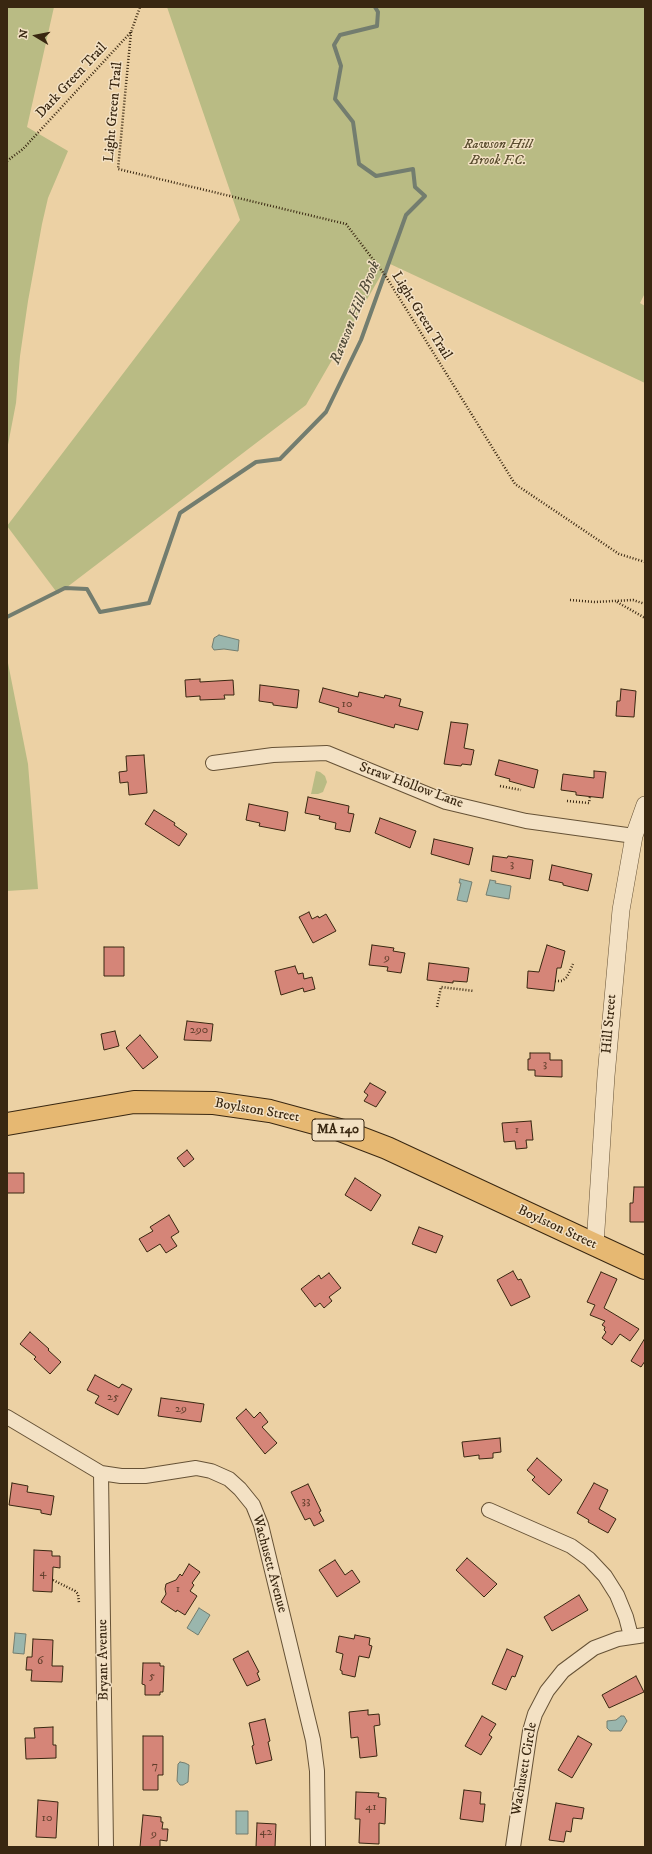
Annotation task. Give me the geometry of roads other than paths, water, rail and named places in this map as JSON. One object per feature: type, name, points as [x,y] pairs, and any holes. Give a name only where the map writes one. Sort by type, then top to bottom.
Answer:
[{"type":"main road","name":"Boylston Street","points":[[7,1124],[134,1102],[214,1102],[270,1111],[340,1130],[380,1145],[645,1268]]},
{"type":"street","name":"Straw Hollow Lane","points":[[213,763],[273,755],[327,753],[446,802],[526,821],[634,836]]},
{"type":"street","name":"Hill Street","points":[[595,1245],[606,1076],[621,910],[634,836],[645,805]]},
{"type":"street","name":"Wachusett Avenue","points":[[7,1416],[101,1473],[121,1476],[145,1476],[196,1468],[211,1471],[229,1479],[253,1505],[261,1525],[313,1740],[317,1771],[318,1847]]},
{"type":"street","name":"Bryant Avenue","points":[[101,1473],[106,1847]]},
{"type":"street","points":[[489,1510],[571,1546],[589,1560],[605,1576],[617,1595],[626,1617],[631,1636]]},
{"type":"street","name":"Wachusett Circle","points":[[513,1847],[530,1731],[540,1703],[554,1681],[573,1663],[600,1646],[631,1636],[645,1635]]},
{"type":"water","points":[[219,635],[239,640],[238,651],[224,649],[214,650],[212,647],[214,638]]},
{"type":"water","points":[[460,879],[472,882],[467,902],[457,900],[461,883],[459,883]]},
{"type":"water","points":[[490,880],[496,881],[495,883],[511,886],[509,899],[486,895]]},
{"type":"water","points":[[199,1608],[210,1615],[198,1635],[187,1628]]},
{"type":"water","points":[[15,1633],[26,1634],[24,1654],[13,1653]]},
{"type":"water","points":[[621,1716],[624,1716],[627,1721],[621,1731],[610,1731],[607,1728],[607,1721],[616,1720]]},
{"type":"water","points":[[180,1762],[189,1765],[188,1782],[183,1785],[180,1785],[177,1781],[178,1764]]},
{"type":"water","points":[[236,1811],[248,1811],[248,1834],[236,1834]]},
{"type":"waterway","name":"Rawson Hill Brook","points":[[7,617],[65,588],[87,589],[100,612],[149,603],[180,513],[256,462],[280,459],[326,412],[361,340],[406,215],[425,196],[415,187],[413,169],[376,176],[359,164],[353,122],[335,99],[341,66],[334,45],[340,35],[377,26],[378,12],[375,7]]},
{"type":"park label","name":"Rawson Hill Brook F.C.","points":[[498,154]]}]
